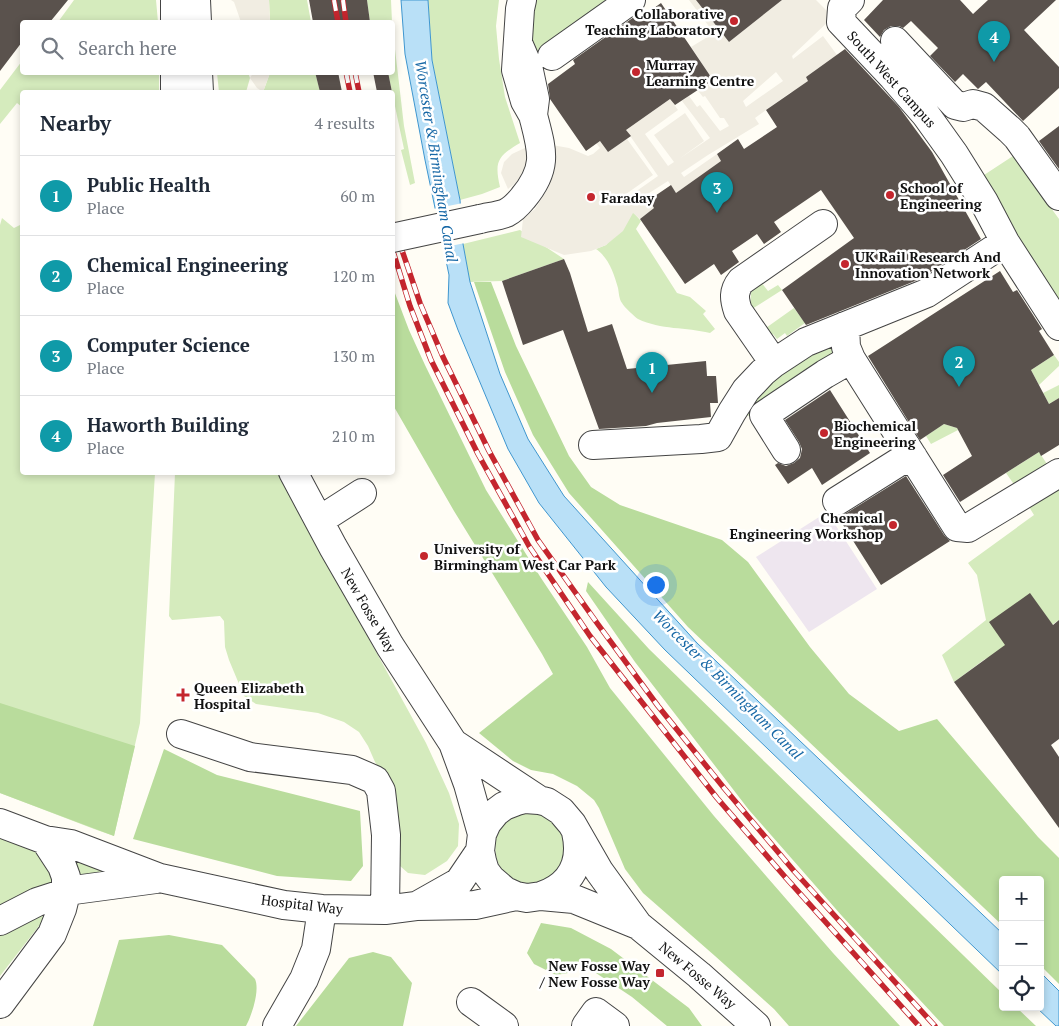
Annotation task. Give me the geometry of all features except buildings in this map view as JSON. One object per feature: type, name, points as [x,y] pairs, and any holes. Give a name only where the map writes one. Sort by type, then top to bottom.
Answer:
[{"type":"street","points":[[175,0],[175,20]]},
{"type":"street","points":[[196,0],[196,20]]},
{"type":"street","points":[[395,237],[507,212],[527,193],[538,176],[542,163],[541,147],[533,115],[535,99],[528,66],[518,43],[522,0]]},
{"type":"street","points":[[552,56],[631,0]]},
{"type":"street","name":"South West Campus","points":[[846,4],[841,22],[926,115],[954,154],[984,202],[1000,245],[1059,326]]},
{"type":"street","points":[[895,41],[955,105],[963,107],[973,104],[984,107],[1010,130],[1059,196]]},
{"type":"street","points":[[175,75],[175,90]]},
{"type":"street","points":[[198,75],[199,90]]},
{"type":"street","points":[[593,445],[718,437],[746,390],[774,363],[806,342],[928,292],[1000,245],[927,149]]},
{"type":"street","points":[[774,363],[738,311],[735,302],[735,291],[741,281],[822,224]]},
{"type":"street","points":[[845,326],[846,346],[851,360],[957,527],[968,528],[1059,473]]},
{"type":"street","points":[[786,450],[764,415],[825,374],[851,360]]},
{"type":"street","points":[[837,501],[899,462],[913,458]]},
{"type":"street","name":"New Fosse Way","points":[[295,475],[333,547],[390,646],[454,743],[468,784],[481,842],[482,861],[485,871],[491,880],[505,891],[529,896],[574,899],[638,925]]},
{"type":"street","points":[[320,520],[362,493]]},
{"type":"street","points":[[181,734],[250,757],[352,770],[375,780],[380,791],[386,835],[385,910]]},
{"type":"street","name":"New Fosse Way","points":[[454,743],[539,800],[547,802],[561,811],[572,824],[599,871],[638,925],[728,1000],[756,1026]]},
{"type":"street","points":[[481,842],[487,823],[504,806],[525,799],[539,800]]},
{"type":"street","name":"Hospital Way","points":[[0,823],[45,840],[71,844],[160,878],[284,905],[385,910],[416,906],[474,905],[529,896]]},
{"type":"street","points":[[529,896],[550,893],[559,888],[571,875],[578,858],[576,832]]},
{"type":"street","points":[[45,840],[62,866],[66,877],[66,892],[62,909],[52,934]]},
{"type":"street","name":"Hospital Way","points":[[416,906],[459,882],[481,842]]},
{"type":"street","name":"Hospital Way","points":[[0,921],[37,902],[66,892],[160,878]]},
{"type":"street","points":[[0,1004],[52,934],[97,898],[124,884]]},
{"type":"street","points":[[277,1026],[304,979],[316,949],[322,908]]},
{"type":"street","points":[[728,1000],[732,1026]]},
{"type":"street","points":[[471,1002],[504,1026]]},
{"type":"street","points":[[586,1026],[596,1012],[615,1026]]},
{"type":"shaded area","points":[[231,0],[269,0],[270,20],[240,20],[234,2]]},
{"type":"shaded area","points":[[689,0],[696,0],[729,42],[782,0],[816,0],[833,17],[792,56],[793,59],[823,36],[837,55],[806,77],[816,91],[791,92],[755,118],[759,124],[681,173],[684,177],[717,154],[721,161],[676,193],[668,181],[646,195],[654,208],[640,219],[633,213],[623,231],[606,245],[591,251],[564,255],[521,237],[523,219],[535,209],[547,190],[552,172],[552,145],[569,148],[588,156],[600,148],[596,143],[600,141],[608,152],[627,139],[653,175],[626,194],[628,197],[658,176],[626,130],[670,99],[678,110],[645,134],[668,166],[674,162],[654,135],[685,113],[704,141],[679,159],[710,138],[682,101],[689,96],[697,107],[700,105],[720,131],[729,126],[724,118],[720,118],[705,96],[703,97],[691,82],[695,79],[705,88],[713,80],[691,47],[714,33]],"holes":[[[776,72],[783,81],[746,107],[743,101]]]},
{"type":"shaded area","points":[[252,75],[269,75],[264,90],[257,88],[250,78]]},
{"type":"shaded area","points":[[527,147],[529,153],[526,166],[518,181],[508,189],[501,173],[504,162],[512,154]]},
{"type":"shaded area","points":[[827,512],[877,589],[809,632],[756,557]]},
{"type":"green space","points":[[74,0],[156,0],[158,20],[59,20]]},
{"type":"green space","points":[[269,0],[307,0],[311,20],[270,20]]},
{"type":"green space","points":[[367,0],[391,0],[392,20],[370,20]]},
{"type":"green space","points":[[428,0],[499,0],[496,26],[499,59],[505,97],[520,143],[499,160],[498,178],[500,187],[460,200],[432,60]]},
{"type":"green space","points":[[530,0],[617,0],[532,62]]},
{"type":"green space","points":[[395,49],[404,126],[415,183],[410,185],[401,150],[404,149],[395,106],[395,90],[392,90],[388,75],[395,75]]},
{"type":"green space","points":[[20,64],[20,75],[159,75],[159,90],[20,90],[20,105],[17,103],[0,124],[0,90]]},
{"type":"green space","points":[[217,75],[249,75],[250,78],[247,90],[219,90]]},
{"type":"green space","points":[[269,75],[316,75],[320,90],[264,90]]},
{"type":"green space","points":[[1013,156],[1059,219],[1059,302],[999,205],[984,175]]},
{"type":"green space","points":[[633,212],[641,221],[636,229],[677,293],[690,297],[706,311],[703,314],[715,329],[710,333],[647,323],[638,319],[622,303],[610,267],[596,249],[606,245]]},
{"type":"green space","points":[[2,218],[14,228],[20,225],[20,475],[155,475],[140,723],[114,836],[0,793],[0,225]]},
{"type":"green space","points":[[520,230],[564,259],[502,281],[470,282],[463,244]]},
{"type":"green space","points":[[758,278],[768,291],[778,285],[782,290],[752,309],[751,293]]},
{"type":"green space","points":[[474,282],[491,282],[516,346],[569,456],[591,487],[620,505],[722,540],[748,562],[810,647],[849,694],[899,731],[937,719],[1038,837],[1059,858],[1059,984],[1044,969],[1044,876],[999,876],[999,922],[688,627],[569,493],[533,435],[505,372]]},
{"type":"green space","points":[[395,293],[425,365],[486,490],[587,647],[610,688],[714,816],[833,953],[900,1026],[789,1026],[774,1009],[643,893],[625,869],[594,800],[577,786],[553,774],[531,770],[513,761],[479,733],[553,674],[454,511],[395,408]]},
{"type":"green space","points":[[794,308],[805,323],[787,336],[785,333],[777,339],[773,334],[768,337],[763,330]]},
{"type":"green space","points":[[839,334],[844,355],[755,414],[749,416],[744,414],[751,393]]},
{"type":"green space","points":[[1054,355],[1059,362],[1059,366],[1039,385],[1031,370]]},
{"type":"green space","points":[[1059,385],[1059,398],[1049,404],[1043,393]]},
{"type":"green space","points":[[944,424],[958,430],[931,444],[926,436]]},
{"type":"green space","points":[[1039,452],[1051,470],[1018,490],[1006,473]]},
{"type":"green space","points":[[175,475],[278,475],[426,743],[449,793],[459,824],[458,846],[447,861],[425,875],[408,873],[400,866],[396,850],[390,785],[359,732],[344,722],[318,713],[256,704],[244,696],[229,660],[225,647],[224,621],[220,616],[172,620],[169,616]]},
{"type":"green space","points":[[1059,479],[1059,620],[1011,653],[985,659],[954,682],[942,655],[986,620],[977,575],[968,563],[1034,515],[1026,502]]},
{"type":"green space","points":[[588,582],[649,649],[999,990],[999,1011],[1020,1011],[1036,1026],[944,1026],[842,916],[749,810],[635,662],[586,591]]},
{"type":"green space","points":[[0,703],[135,746],[114,836],[0,793]]},
{"type":"green space","points":[[164,749],[217,775],[360,811],[363,866],[351,881],[277,876],[133,839]]},
{"type":"green space","points":[[524,810],[558,818],[572,850],[553,881],[529,886],[516,883],[502,871],[498,862],[495,843],[502,825],[514,814]]},
{"type":"green space","points":[[0,833],[34,846],[56,882],[0,912]]},
{"type":"green space","points":[[62,851],[141,875],[73,881]]},
{"type":"green space","points":[[39,910],[49,913],[0,976],[0,931]]},
{"type":"green space","points":[[541,923],[571,928],[611,949],[689,1008],[702,1026],[667,1026],[632,997],[584,965],[576,964],[568,973],[556,975],[534,964],[527,953]]},
{"type":"green space","points":[[169,935],[222,945],[255,979],[256,996],[251,1016],[246,1026],[93,1026],[119,940]]},
{"type":"green space","points":[[373,952],[391,957],[412,983],[403,1026],[296,1026],[349,958]]},
{"type":"water","name":"Worcester & Birmingham Canal","points":[[401,0],[428,0],[432,60],[460,200],[463,244],[470,282],[500,374],[528,439],[564,496],[697,643],[999,930],[999,971],[665,650],[606,587],[539,503],[508,449],[448,303],[449,275],[405,54]]},
{"type":"water","points":[[1044,976],[1059,991],[1059,1026],[1056,1026],[1040,1011],[1044,1011]]},
{"type":"pier","points":[[463,203],[465,243],[441,248],[433,209]]},
{"type":"railway","points":[[334,0],[338,20]]},
{"type":"railway","points":[[343,0],[346,20]]},
{"type":"railway","points":[[347,75],[350,90]]},
{"type":"railway","points":[[356,75],[359,90]]},
{"type":"railway","points":[[395,230],[420,303],[443,357],[489,451],[538,540],[658,706],[724,788],[794,871],[935,1026]]},
{"type":"railway","points":[[395,258],[410,306],[431,360],[478,454],[529,546],[590,636],[717,798],[919,1026]]},
{"type":"place","name":"Collaborative Teaching Laboratory","points":[[734,21]]},
{"type":"place","name":"Haworth Building","points":[[994,62]]},
{"type":"place","name":"Murray Learning Centre","points":[[636,72]]},
{"type":"place","name":"School of Engineering","points":[[890,195]]},
{"type":"place","name":"Faraday","points":[[591,197]]},
{"type":"place","name":"Computer Science","points":[[717,213]]},
{"type":"place","name":"UK Rail Research And Innovation Network","points":[[845,264]]},
{"type":"place","name":"Chemical Engineering","points":[[959,387]]},
{"type":"place","name":"Public Health","points":[[652,393]]},
{"type":"place","name":"Biochemical Engineering","points":[[824,433]]},
{"type":"place","name":"Chemical Engineering Workshop","points":[[893,525]]},
{"type":"place","name":"University of Birmingham West Car Park","points":[[424,556]]},
{"type":"place","name":"Queen Elizabeth Hospital","points":[[183,695]]},
{"type":"place","name":"New Fosse Way / New Fosse Way","points":[[660,973]]}]
